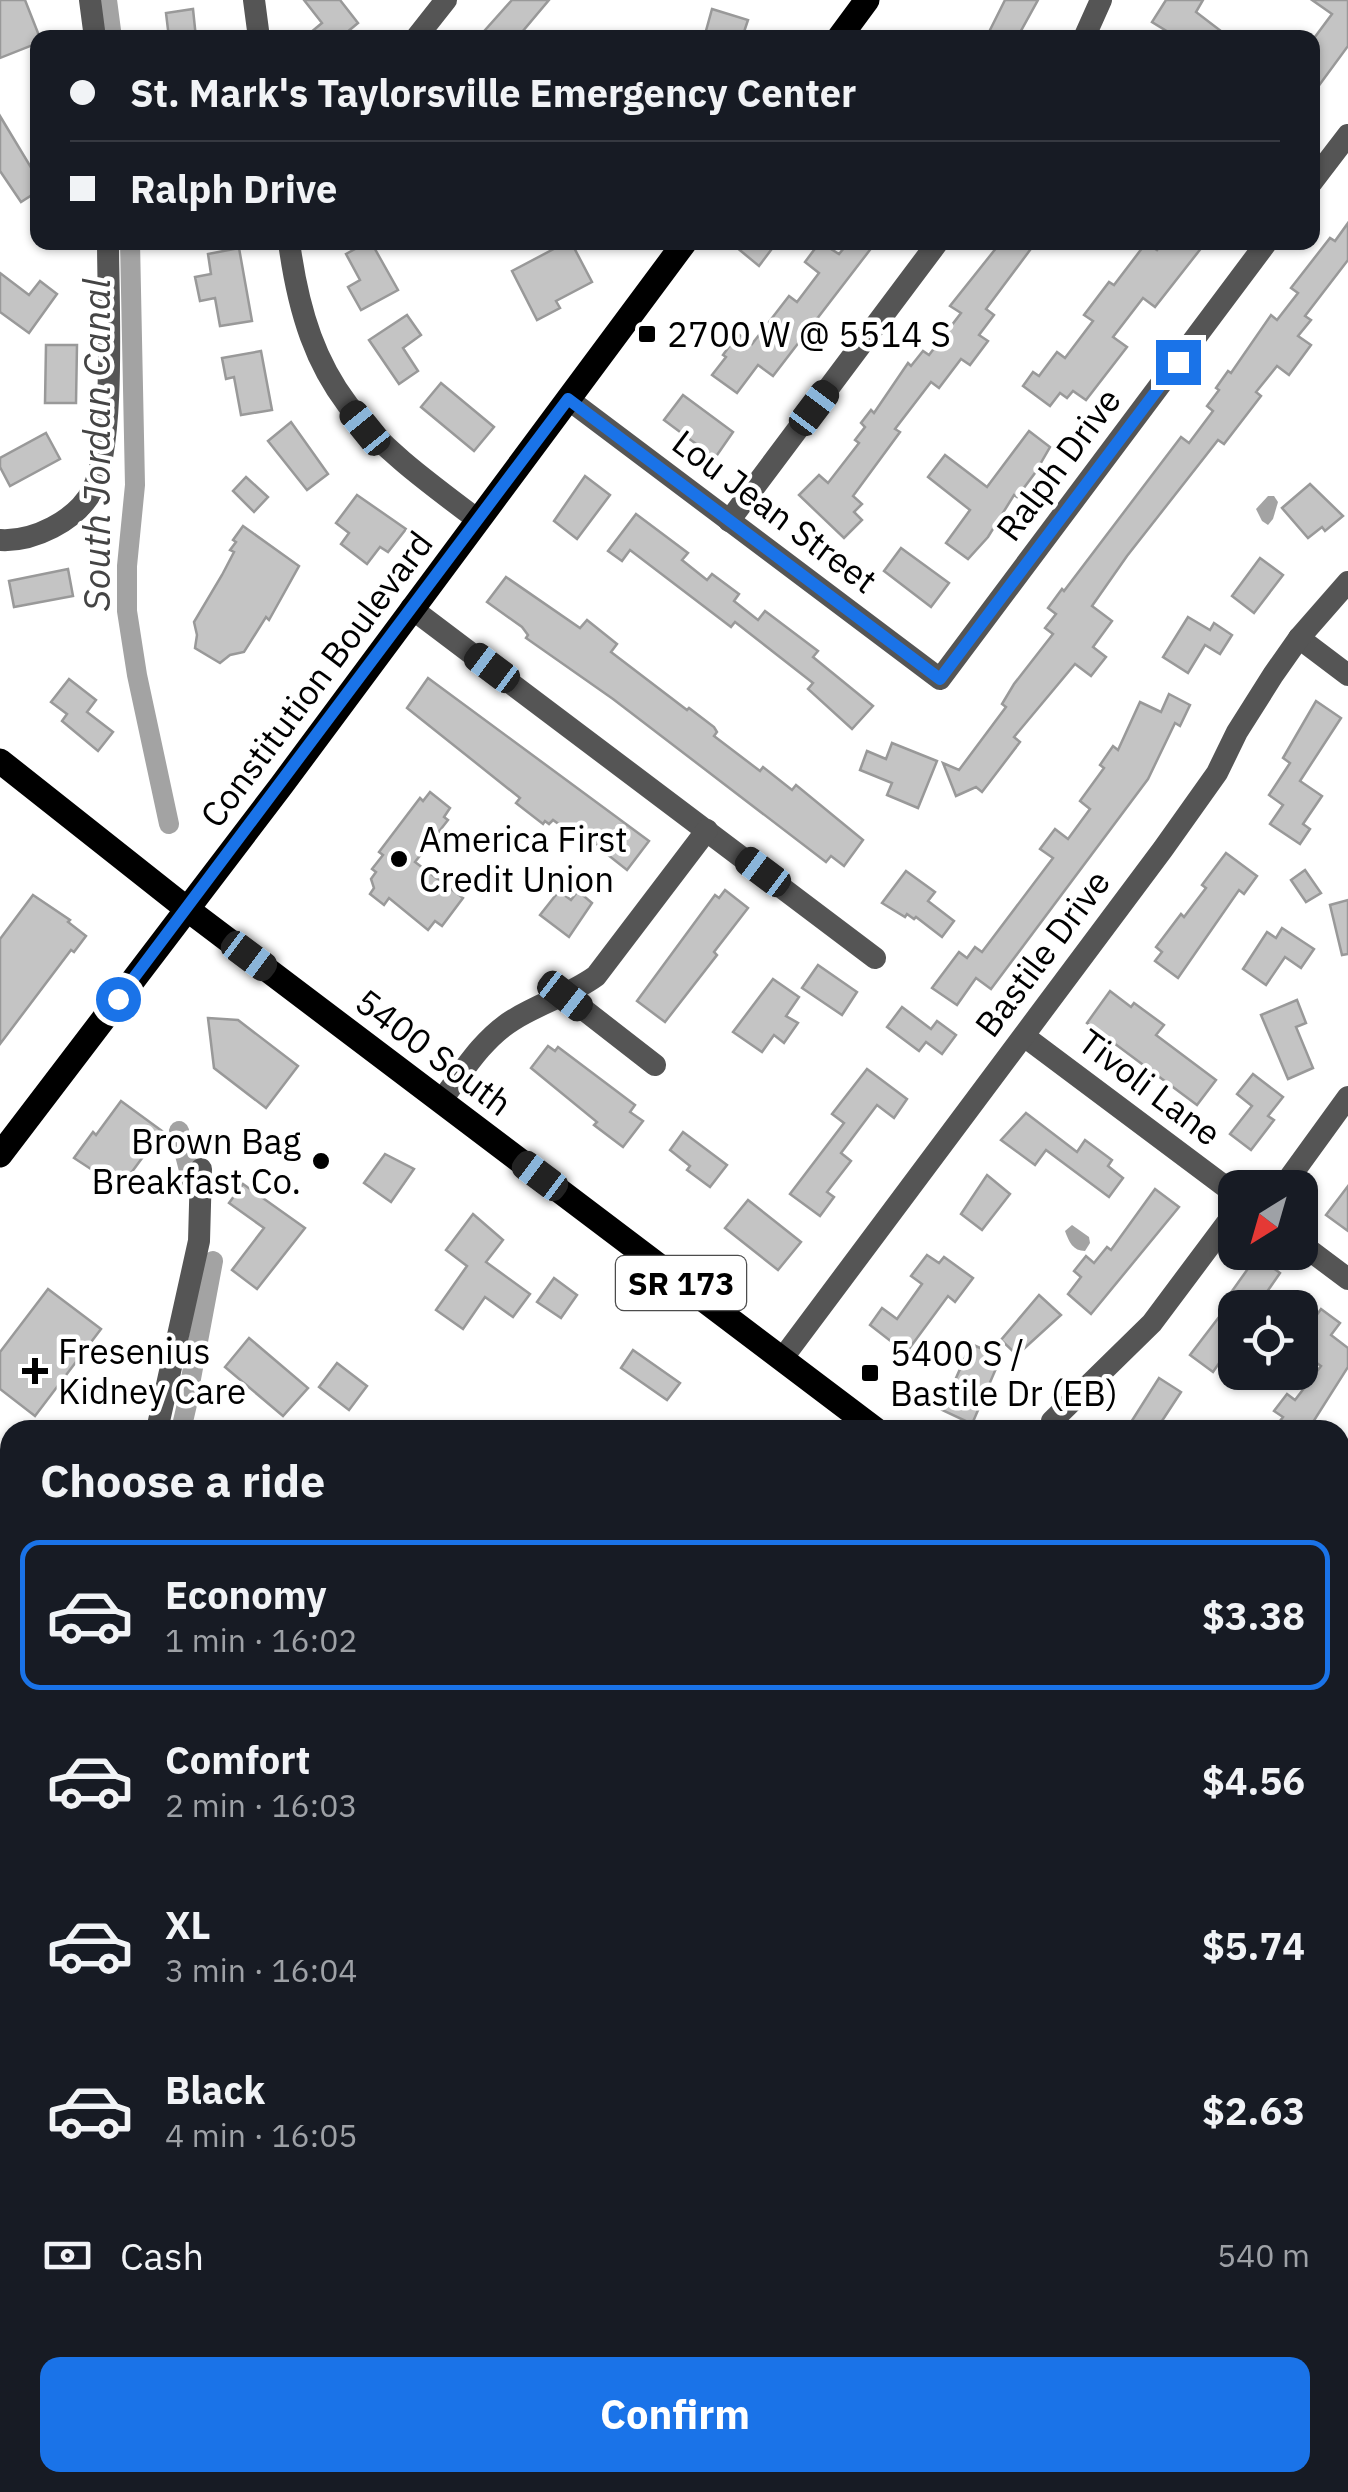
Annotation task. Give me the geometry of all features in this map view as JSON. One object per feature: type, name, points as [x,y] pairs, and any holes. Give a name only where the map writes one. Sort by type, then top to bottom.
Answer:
[{"type":"main road","points":[[845,30],[868,0]]},
{"type":"main road","name":"Constitution Boulevard","points":[[0,1155],[679,250]]},
{"type":"main road","name":"5400 South","points":[[0,761],[188,909],[863,1420]]},
{"type":"street","points":[[90,0],[94,30]]},
{"type":"street","points":[[254,0],[258,30]]},
{"type":"street","points":[[422,30],[446,0]]},
{"type":"street","points":[[1088,30],[1101,0]]},
{"type":"street","points":[[1320,171],[1348,134]]},
{"type":"street","points":[[0,540],[14,541],[58,524],[92,491],[106,426],[108,250]]},
{"type":"street","points":[[290,250],[304,323],[347,406],[385,449],[478,520]]},
{"type":"street","points":[[729,521],[932,250]]},
{"type":"street","name":"Ralph Drive","points":[[940,679],[1262,250]]},
{"type":"street","name":"Lou Jean Street","points":[[568,399],[940,679]]},
{"type":"street","name":"Bastile Drive","points":[[782,1359],[1205,792],[1248,713],[1299,638],[1348,582]]},
{"type":"street","points":[[411,608],[875,958]]},
{"type":"street","points":[[1299,638],[1348,675]]},
{"type":"street","points":[[441,1102],[491,1036],[530,1010],[565,996],[607,965],[707,830]]},
{"type":"street","points":[[565,996],[655,1066]]},
{"type":"street","name":"Tivoli Lane","points":[[1024,1036],[1218,1181]]},
{"type":"street","points":[[1295,1170],[1348,1098]]},
{"type":"street","points":[[159,1420],[199,1241],[201,1169]]},
{"type":"street","points":[[1053,1420],[1152,1323],[1218,1235]]},
{"type":"street","points":[[1318,1256],[1348,1279]]},
{"type":"shaded area","points":[[1268,496],[1274,496],[1278,502],[1268,525],[1256,509]]},
{"type":"shaded area","points":[[1072,1225],[1089,1237],[1085,1251],[1074,1248],[1068,1239],[1065,1231]]},
{"type":"building","points":[[0,0],[25,0],[37,30],[30,30],[30,46],[0,58]]},
{"type":"building","points":[[304,0],[340,0],[358,23],[350,30],[314,30],[322,23]]},
{"type":"building","points":[[512,0],[549,0],[524,30],[485,30]]},
{"type":"building","points":[[1005,0],[1038,0],[1021,30],[990,30]]},
{"type":"building","points":[[1166,0],[1203,0],[1196,12],[1220,30],[1165,30],[1152,22]]},
{"type":"building","points":[[1312,0],[1348,0],[1348,46],[1320,84],[1320,30],[1332,14]]},
{"type":"building","points":[[193,9],[195,30],[168,30],[166,13]]},
{"type":"building","points":[[712,9],[748,20],[745,30],[706,30]]},
{"type":"building","points":[[0,116],[30,166],[30,196],[21,202],[0,171]]},
{"type":"building","points":[[1348,223],[1348,260],[1305,316],[1311,320],[1298,336],[1311,345],[1289,375],[1277,366],[1256,392],[1261,396],[1224,444],[1218,440],[1092,606],[1112,621],[1093,647],[1106,657],[1091,676],[1075,664],[1014,737],[1020,742],[982,792],[976,787],[956,796],[943,763],[959,770],[1006,707],[1002,704],[1014,684],[1053,634],[1045,628],[1056,614],[1048,608],[1181,437],[1189,443],[1213,411],[1207,406],[1228,371],[1231,373],[1271,315],[1277,320],[1298,293],[1291,288],[1330,238],[1335,241]]},
{"type":"building","points":[[239,250],[252,321],[220,326],[215,298],[200,301],[195,277],[211,274],[208,254]]},
{"type":"building","points":[[376,250],[398,290],[361,310],[348,287],[360,280],[346,254]]},
{"type":"building","points":[[552,250],[575,250],[592,282],[556,301],[560,308],[537,320],[512,271]]},
{"type":"building","points":[[740,250],[771,250],[759,266]]},
{"type":"building","points":[[814,250],[839,254],[842,250],[870,250],[773,376],[758,365],[737,393],[712,375],[738,334],[752,344],[789,296],[797,302],[819,273],[805,262]]},
{"type":"building","points":[[995,250],[1030,250],[986,309],[994,315],[979,335],[988,341],[970,365],[961,359],[939,388],[931,382],[895,429],[900,432],[853,496],[862,504],[854,512],[862,520],[844,538],[799,495],[819,475],[828,483],[859,443],[855,440],[865,427],[861,423],[871,410],[874,413],[908,363],[911,366],[923,351],[929,355],[961,313],[950,306]]},
{"type":"building","points":[[1141,250],[1200,250],[1155,307],[1143,298],[1113,337],[1127,347],[1086,400],[1073,391],[1067,398],[1060,393],[1050,406],[1023,386],[1033,372],[1039,376],[1057,352],[1065,358],[1093,321],[1084,315],[1109,282],[1114,285]]},
{"type":"building","points":[[0,273],[29,295],[40,281],[57,294],[29,333],[0,312]]},
{"type":"building","points":[[407,315],[421,335],[403,348],[418,371],[399,384],[369,340]]},
{"type":"building","points":[[46,345],[77,345],[76,403],[45,403]]},
{"type":"building","points":[[261,351],[272,410],[241,415],[234,377],[226,379],[222,358]]},
{"type":"building","points":[[441,383],[494,427],[474,451],[421,407]]},
{"type":"building","points":[[683,395],[733,432],[715,458],[664,420]]},
{"type":"building","points":[[291,422],[328,474],[307,490],[268,441]]},
{"type":"building","points":[[1029,431],[1050,447],[1035,473],[1017,497],[1014,495],[988,537],[968,559],[946,543],[970,510],[928,477],[945,455],[987,487]]},
{"type":"building","points":[[46,433],[60,459],[10,486],[0,467],[0,458]]},
{"type":"building","points":[[585,476],[610,495],[577,539],[554,521]]},
{"type":"building","points":[[246,477],[268,497],[254,512],[233,491]]},
{"type":"building","points":[[1310,484],[1343,516],[1325,531],[1322,527],[1308,538],[1282,508]]},
{"type":"building","points":[[357,495],[406,529],[388,552],[380,547],[367,564],[341,544],[349,533],[336,523]]},
{"type":"building","points":[[636,514],[688,553],[682,560],[707,580],[712,574],[739,594],[734,601],[758,620],[765,611],[818,651],[813,657],[873,706],[852,729],[808,689],[813,683],[735,622],[731,627],[630,550],[622,561],[608,551]]},
{"type":"building","points":[[243,526],[299,566],[269,620],[266,617],[244,652],[230,655],[220,663],[195,648],[194,622],[234,552],[230,550],[236,542],[233,540]]},
{"type":"building","points":[[901,548],[949,583],[931,607],[884,571]]},
{"type":"building","points":[[1260,558],[1283,575],[1254,613],[1232,596]]},
{"type":"building","points":[[68,569],[73,596],[14,607],[9,581]]},
{"type":"building","points":[[506,577],[580,628],[587,620],[617,644],[611,652],[714,727],[714,736],[760,771],[763,767],[792,790],[796,785],[863,840],[844,866],[831,856],[826,862],[613,699],[526,638],[522,627],[487,602]]},
{"type":"building","points":[[1188,617],[1210,630],[1214,623],[1232,635],[1220,654],[1205,645],[1188,673],[1163,657]]},
{"type":"building","points":[[428,678],[649,841],[627,870],[593,843],[586,844],[553,820],[543,824],[516,803],[520,798],[407,708]]},
{"type":"building","points":[[69,679],[96,700],[87,712],[113,732],[98,751],[62,721],[67,714],[51,702]]},
{"type":"building","points":[[1169,694],[1190,705],[1180,726],[1175,723],[1148,779],[991,989],[976,978],[957,1005],[932,988],[959,952],[967,958],[975,947],[982,952],[1053,858],[1040,849],[1055,829],[1068,839],[1090,809],[1080,801],[1104,768],[1100,765],[1113,746],[1118,750],[1140,702],[1161,712]]},
{"type":"building","points":[[1316,701],[1341,718],[1300,781],[1322,796],[1303,824],[1310,829],[1300,844],[1270,824],[1283,805],[1269,795],[1290,763],[1283,758]]},
{"type":"building","points":[[892,743],[937,761],[918,808],[887,795],[892,783],[860,770],[867,751],[886,759]]},
{"type":"building","name":"America First Credit Union","points":[[430,792],[450,808],[444,817],[448,820],[415,862],[463,898],[442,926],[435,921],[428,930],[389,898],[384,905],[370,894],[376,872],[372,869],[383,855],[379,852],[420,798],[423,801]]},
{"type":"building","points":[[1226,853],[1257,876],[1244,894],[1239,890],[1178,978],[1155,961],[1162,952],[1156,947],[1206,888],[1202,885]]},
{"type":"building","points":[[1305,870],[1321,893],[1306,902],[1291,880]]},
{"type":"building","points":[[906,871],[935,892],[928,901],[954,921],[942,937],[916,917],[905,917],[882,903]]},
{"type":"building","points":[[725,890],[748,908],[665,1022],[637,1001],[715,895],[719,898]]},
{"type":"building","points":[[559,891],[571,900],[578,891],[592,903],[569,937],[540,915]]},
{"type":"building","points":[[33,895],[86,936],[74,952],[71,950],[0,1044],[0,939]]},
{"type":"building","points":[[1348,900],[1348,954],[1342,955],[1330,905]]},
{"type":"building","points":[[1282,928],[1314,949],[1301,968],[1285,957],[1266,985],[1243,969],[1267,932],[1276,938]]},
{"type":"building","points":[[818,965],[857,992],[842,1015],[802,988]]},
{"type":"building","points":[[773,979],[799,997],[786,1016],[798,1023],[784,1043],[774,1035],[762,1052],[733,1032]]},
{"type":"building","points":[[1110,991],[1164,1025],[1156,1035],[1216,1080],[1197,1105],[1087,1023]]},
{"type":"building","points":[[1297,1000],[1306,1023],[1296,1027],[1313,1068],[1288,1079],[1261,1015]]},
{"type":"building","points":[[902,1007],[931,1029],[937,1021],[956,1035],[942,1054],[926,1042],[919,1051],[887,1027]]},
{"type":"building","points":[[208,1018],[238,1020],[298,1066],[266,1108],[214,1068]]},
{"type":"building","points":[[548,1046],[555,1051],[558,1047],[635,1105],[630,1112],[643,1121],[623,1147],[531,1068]]},
{"type":"building","points":[[867,1069],[907,1099],[894,1118],[877,1105],[841,1153],[851,1161],[827,1192],[834,1197],[820,1216],[790,1194],[844,1123],[832,1114]]},
{"type":"building","points":[[1253,1074],[1283,1097],[1268,1116],[1274,1120],[1251,1150],[1230,1134],[1252,1106],[1237,1094]]},
{"type":"building","points":[[121,1101],[162,1131],[120,1188],[74,1158]]},
{"type":"building","points":[[1026,1113],[1077,1152],[1085,1140],[1112,1160],[1108,1166],[1123,1178],[1109,1197],[1046,1150],[1035,1165],[1001,1140]]},
{"type":"building","points":[[683,1132],[727,1165],[710,1187],[687,1170],[690,1166],[670,1150]]},
{"type":"building","points":[[385,1154],[414,1169],[391,1202],[364,1183]]},
{"type":"building","points":[[987,1175],[1010,1194],[982,1230],[961,1214]]},
{"type":"building","points":[[243,1184],[305,1228],[257,1289],[232,1270],[264,1228],[229,1203]]},
{"type":"building","points":[[1348,1186],[1348,1231],[1326,1215]]},
{"type":"building","points":[[1155,1189],[1179,1207],[1091,1314],[1068,1294],[1081,1277],[1074,1271],[1086,1256],[1094,1263],[1107,1247],[1111,1250]]},
{"type":"building","points":[[748,1200],[801,1242],[778,1270],[725,1228]]},
{"type":"building","points":[[473,1214],[503,1240],[486,1262],[530,1294],[513,1317],[485,1297],[463,1329],[436,1310],[467,1266],[446,1250]]},
{"type":"building","points":[[927,1255],[939,1263],[944,1257],[973,1278],[955,1302],[948,1296],[906,1353],[870,1325],[882,1308],[897,1319],[922,1284],[911,1276]]},
{"type":"building","points":[[1247,1270],[1280,1273],[1268,1290],[1233,1290]]},
{"type":"building","points":[[554,1278],[577,1295],[561,1318],[537,1302]]},
{"type":"building","name":"Fresenius Kidney Care","points":[[48,1289],[101,1329],[35,1416],[0,1389],[0,1352]]},
{"type":"building","points":[[1039,1295],[1061,1315],[1017,1355],[1001,1340]]},
{"type":"building","points":[[1321,1309],[1340,1323],[1331,1335],[1348,1348],[1348,1367],[1314,1420],[1281,1420],[1283,1417],[1274,1411],[1287,1394],[1295,1400],[1303,1390],[1318,1390]]},
{"type":"building","points":[[1218,1318],[1218,1365],[1213,1372],[1190,1355]]},
{"type":"building","points":[[249,1338],[308,1388],[283,1416],[225,1367]]},
{"type":"building","points":[[971,1344],[1001,1357],[974,1420],[963,1420],[942,1410]]},
{"type":"building","points":[[633,1350],[680,1383],[667,1400],[621,1368]]},
{"type":"building","points":[[337,1363],[367,1386],[349,1410],[319,1387]]},
{"type":"building","points":[[1159,1378],[1181,1392],[1163,1420],[1132,1420]]},
{"type":"waterway","name":"South Jordan Canal","points":[[107,0],[111,30]]},
{"type":"waterway","name":"South Jordan Canal","points":[[130,250],[135,485],[127,611],[169,824]]},
{"type":"waterway","name":"South Jordan Canal","points":[[179,1131],[192,1182]]},
{"type":"waterway","name":"South Jordan Canal","points":[[190,1384],[213,1261]]},
{"type":"waterway","name":"South Jordan Canal","points":[[183,1420],[188,1400]]},
{"type":"place","name":"2700 W @ 5514 S","points":[[647,334]]},
{"type":"place","name":"America First Credit Union","points":[[399,859]]},
{"type":"place","name":"Brown Bag Breakfast Co.","points":[[321,1161]]},
{"type":"place","name":"Fresenius Kidney Care","points":[[35,1371]]},
{"type":"place","name":"5400 S / Bastile Dr (EB)","points":[[870,1373]]},
{"type":"route","points":[[118,999],[568,399],[940,679],[1178,362]]}]
